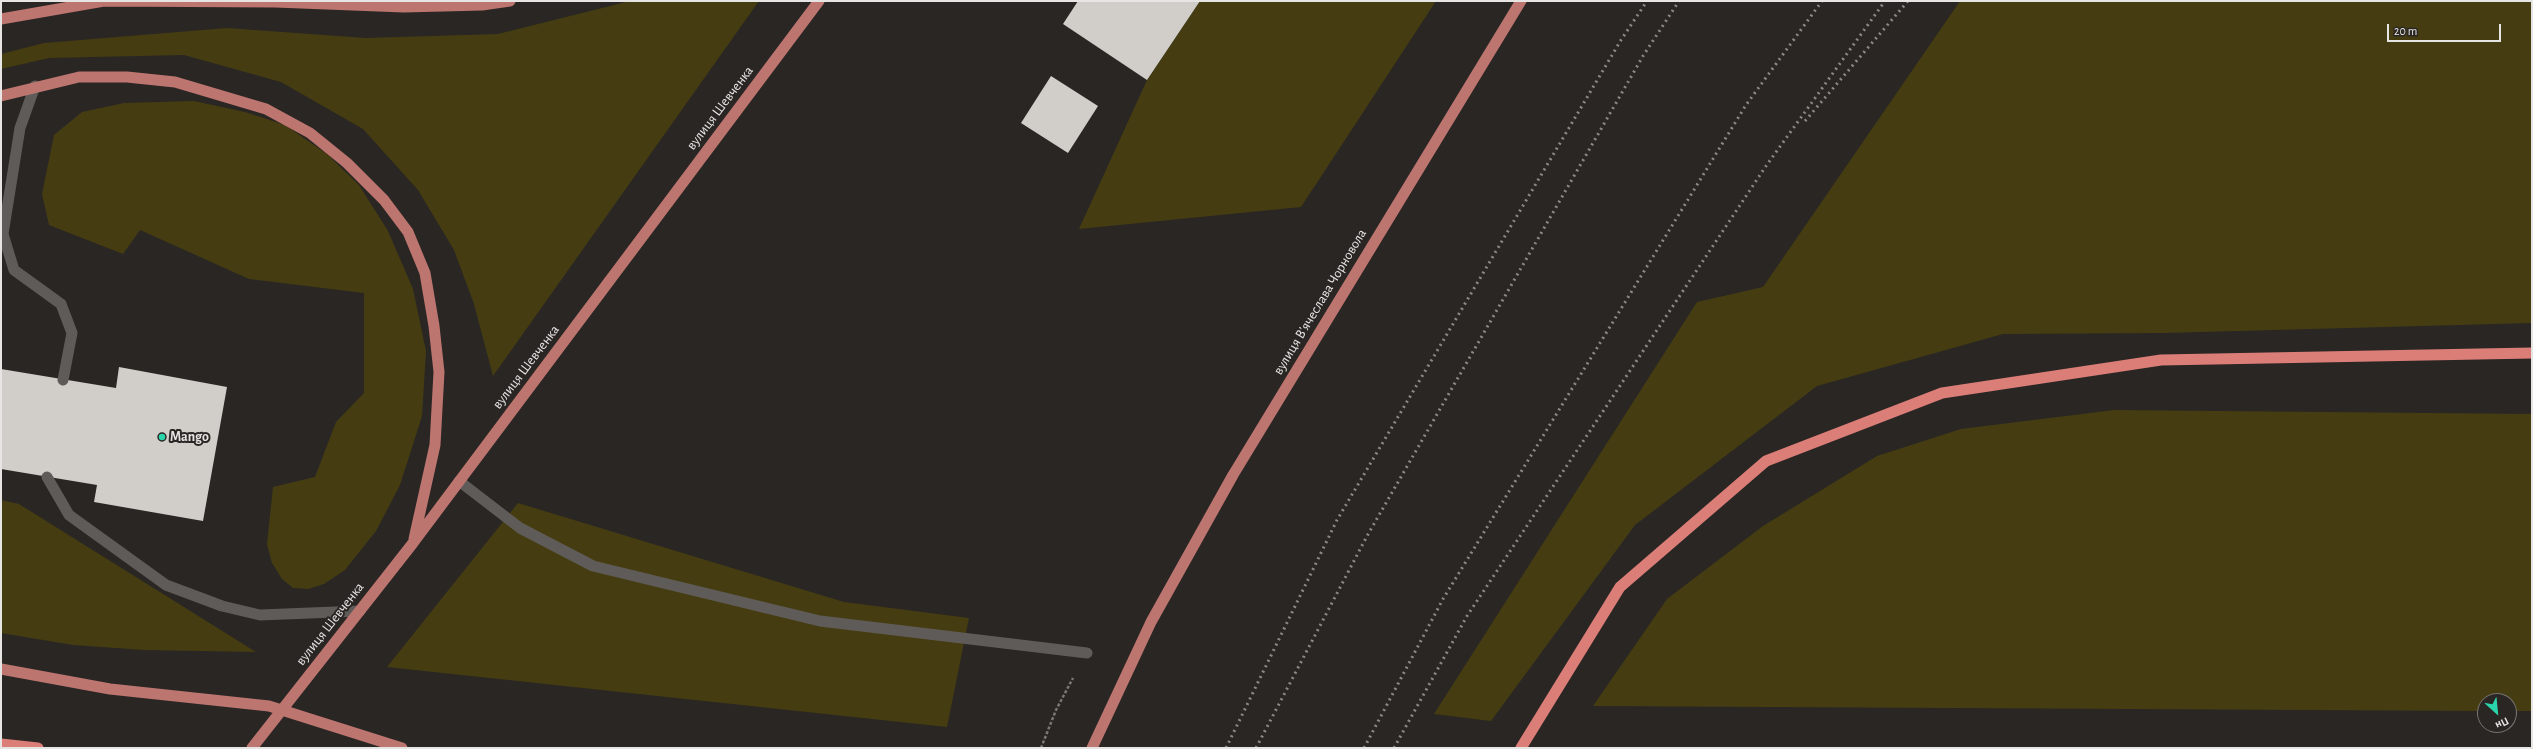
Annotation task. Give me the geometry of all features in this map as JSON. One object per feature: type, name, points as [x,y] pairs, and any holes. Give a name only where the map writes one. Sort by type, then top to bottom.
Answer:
[{"type":"highway","points":[[1521,748],[1620,587],[1766,461],[1942,393],[2161,360],[2532,353]]},
{"type":"highway","points":[[1,744],[38,748]]},
{"type":"main road","points":[[1,20],[104,1],[275,2],[404,7],[482,5],[510,1]]},
{"type":"main road","name":"вулиця Шевченка","points":[[252,748],[413,543],[819,1]]},
{"type":"main road","name":"вулиця Вʼячеслава Чорновола","points":[[1092,748],[1151,622],[1233,475],[1521,1]]},
{"type":"main road","points":[[1,96],[35,86],[79,77],[134,78],[175,82],[259,107],[310,132],[347,163],[384,200],[408,232],[425,273],[434,326],[438,372],[435,445],[413,543]]},
{"type":"main road","points":[[1,669],[110,689],[270,706],[402,748]]},
{"type":"lane","points":[[35,86],[20,128],[3,234],[14,270],[62,304],[72,332],[63,380]]},
{"type":"lane","points":[[47,477],[69,515],[166,585],[222,606],[260,615],[360,611]]},
{"type":"lane","points":[[459,481],[520,528],[593,566],[820,621],[1087,653]]},
{"type":"path","points":[[1041,748],[1056,710],[1087,653]]},
{"type":"shaded area","points":[[630,1],[759,1],[493,376],[474,304],[454,250],[418,190],[363,129],[281,82],[184,55],[49,58],[1,69],[1,54],[44,43],[227,28],[366,38],[498,34]]},
{"type":"shaded area","points":[[1200,1],[1436,1],[1301,207],[1079,229],[1147,80]]},
{"type":"shaded area","points":[[1960,1],[2532,1],[2532,323],[2164,333],[2003,334],[1817,386],[1635,525],[1491,721],[1434,714],[1697,302],[1763,287]]},
{"type":"shaded area","points":[[194,101],[245,112],[285,125],[327,154],[359,185],[388,231],[413,289],[426,351],[422,416],[400,485],[376,531],[345,570],[324,584],[308,589],[293,588],[282,579],[272,563],[267,544],[273,487],[315,477],[336,422],[364,393],[364,293],[249,279],[140,230],[123,254],[49,225],[42,194],[54,135],[82,112],[124,103]]},
{"type":"shaded area","points":[[2114,410],[2532,414],[2532,711],[2517,711],[2517,693],[2477,693],[2477,711],[1593,706],[1667,599],[1763,526],[1877,456],[1961,429]]},
{"type":"shaded area","points":[[1,500],[19,504],[256,652],[144,650],[73,645],[1,633]]},
{"type":"shaded area","points":[[518,503],[844,602],[969,618],[947,727],[387,667]]},
{"type":"building","points":[[1078,1],[1200,1],[1147,80],[1063,24]]},
{"type":"building","points":[[1051,76],[1098,106],[1068,153],[1021,123]]},
{"type":"building","points":[[119,367],[227,387],[203,521],[94,502],[97,485],[1,469],[1,369],[116,388]]},
{"type":"railway","points":[[1226,748],[1337,520],[1621,40],[1647,1]]},
{"type":"railway","points":[[1256,748],[1367,536],[1643,56],[1679,1]]},
{"type":"railway","points":[[1364,748],[1443,599],[1746,105],[1822,1]]},
{"type":"railway","points":[[1394,748],[1467,616],[1766,166],[1885,1]]},
{"type":"railway","points":[[1805,121],[1908,1]]},
{"type":"place","name":"Mango","points":[[162,437]]}]
